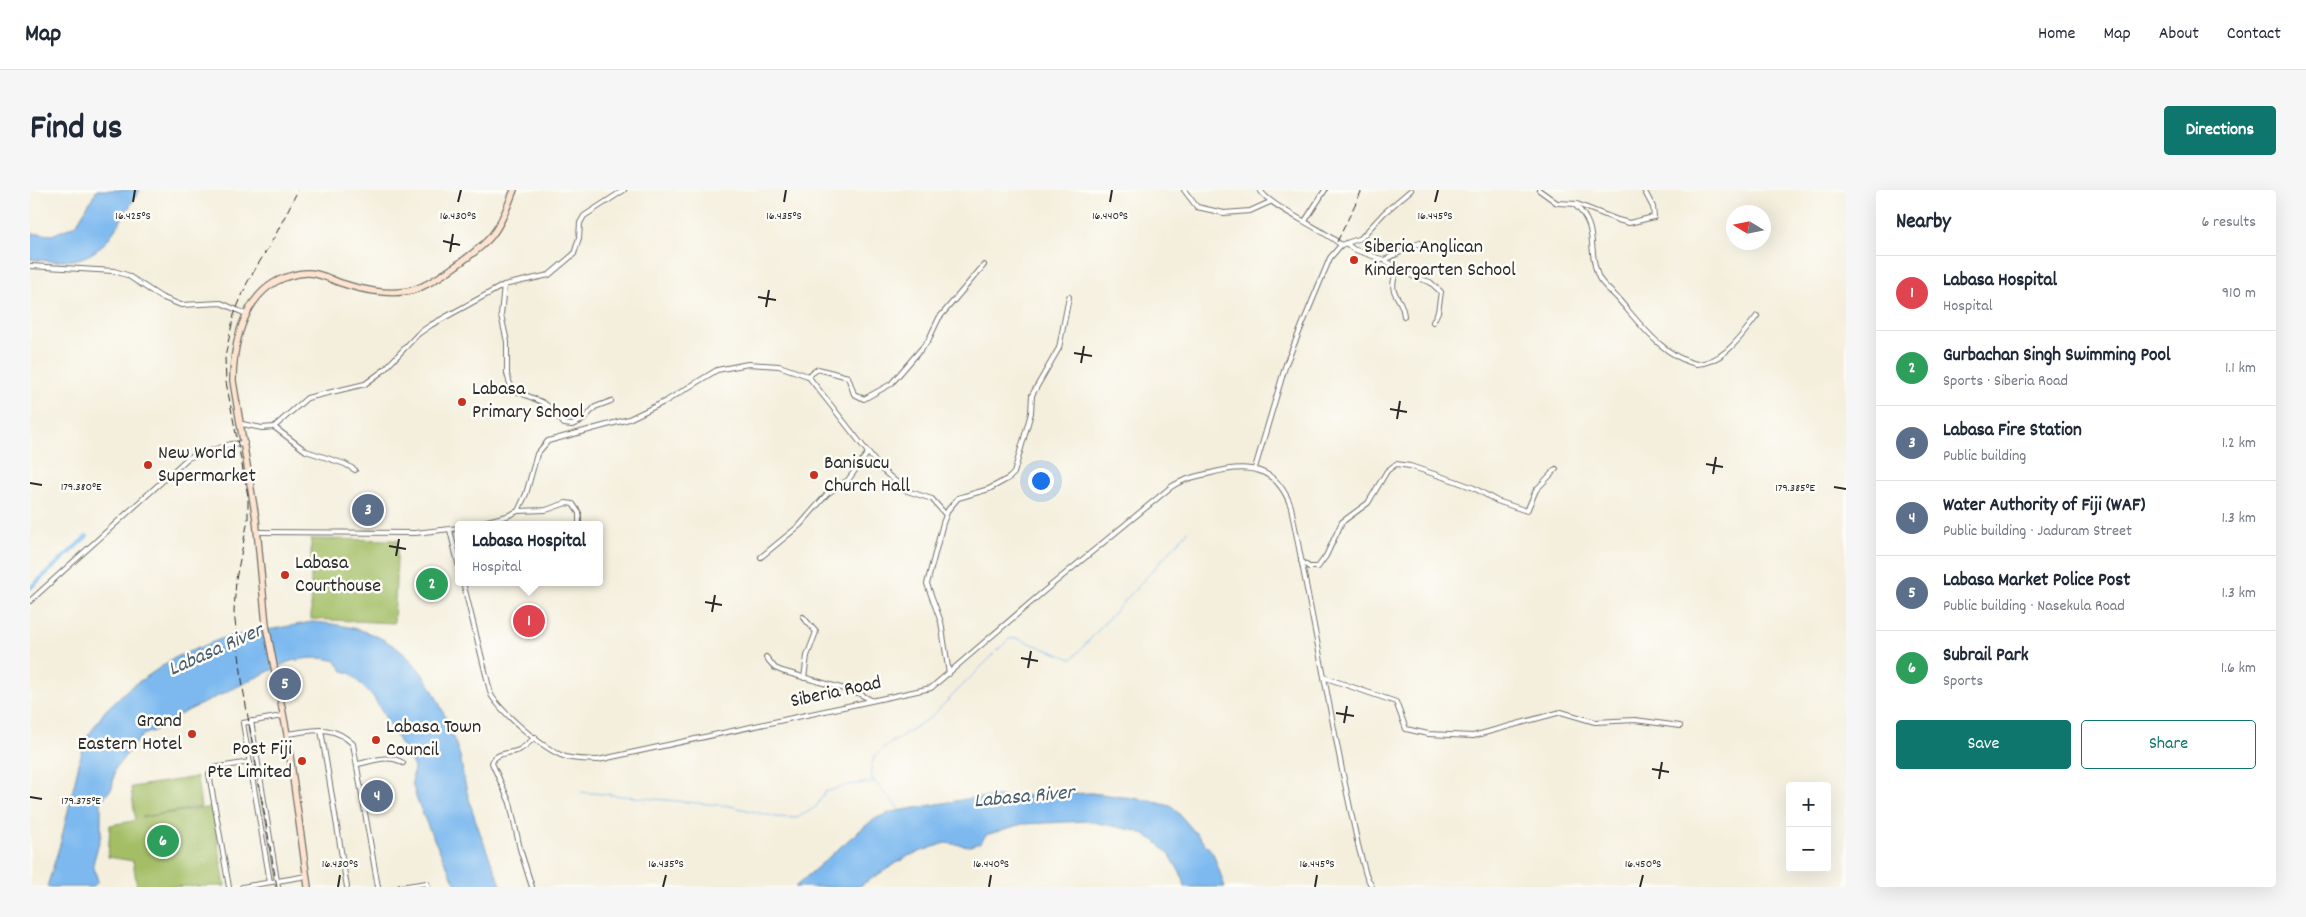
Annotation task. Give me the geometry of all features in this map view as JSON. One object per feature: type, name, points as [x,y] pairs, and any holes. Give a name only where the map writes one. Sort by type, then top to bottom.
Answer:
[{"type":"main road","points":[[308,887],[286,734],[266,625],[257,532],[234,380],[234,358],[246,314],[268,285],[302,273],[316,274],[342,283],[385,291],[410,291],[425,285],[486,242],[500,222],[514,190]]},
{"type":"street","points":[[242,424],[262,428],[274,427],[307,398],[328,391],[356,387],[373,379],[418,334],[504,285],[544,277],[569,259],[577,248],[580,223],[584,216],[624,190]]},
{"type":"street","points":[[1184,190],[1197,207],[1224,213],[1250,211],[1270,202]]},
{"type":"street","points":[[1260,190],[1270,202],[1305,221],[1340,245]]},
{"type":"street","points":[[1305,221],[1324,190]]},
{"type":"street","points":[[1372,887],[1366,875],[1358,845],[1326,678],[1288,499],[1272,479],[1255,468],[1286,364],[1330,258],[1340,245],[1361,238],[1384,213],[1410,190]]},
{"type":"street","points":[[1539,190],[1558,203],[1574,204],[1630,223],[1654,217],[1655,214],[1644,190]]},
{"type":"street","points":[[1574,204],[1584,213],[1591,229],[1595,262],[1602,282],[1642,328],[1668,351],[1696,364],[1718,358],[1738,342],[1757,316]]},
{"type":"street","points":[[1346,243],[1353,249],[1384,260],[1414,277],[1430,282],[1439,289],[1441,297],[1433,322]]},
{"type":"street","points":[[1384,260],[1395,256],[1409,246],[1420,243]]},
{"type":"street","points":[[808,376],[818,369],[848,377],[854,394],[864,399],[884,390],[912,363],[928,341],[939,318],[984,265]]},
{"type":"street","points":[[30,266],[114,271],[126,275],[160,297],[181,305],[221,303],[246,314]]},
{"type":"street","points":[[1398,268],[1392,288],[1404,316]]},
{"type":"street","points":[[504,285],[501,315],[507,342],[507,374],[510,384],[516,391],[542,402],[552,409],[564,424],[572,426],[582,420],[595,407],[612,401]]},
{"type":"street","points":[[949,674],[941,622],[926,584],[946,515],[953,502],[958,498],[989,489],[1009,478],[1014,473],[1032,413],[1032,395],[1059,348],[1069,297]]},
{"type":"street","points":[[518,511],[526,494],[537,454],[548,441],[563,436],[598,430],[629,419],[666,401],[717,370],[748,364],[779,366],[808,376],[867,454],[899,485],[907,491],[932,499],[946,515]]},
{"type":"street","points":[[274,427],[306,451],[345,464],[354,470]]},
{"type":"street","points":[[30,601],[188,458],[231,444],[245,444]]},
{"type":"street","points":[[761,557],[800,525],[827,494],[848,480],[867,454]]},
{"type":"street","points":[[1301,561],[1309,567],[1318,567],[1326,556],[1342,522],[1368,503],[1386,471],[1396,464],[1410,466],[1455,481],[1527,511],[1536,490],[1556,469]]},
{"type":"street","name":"Siberia Road","points":[[464,586],[491,694],[498,706],[534,737],[563,756],[598,760],[931,688],[1043,592],[1171,487],[1188,479],[1225,469],[1255,468]]},
{"type":"street","points":[[488,521],[508,516],[518,511],[546,510],[566,504],[573,504],[580,513],[579,521]]},
{"type":"street","points":[[257,532],[415,533],[455,529]]},
{"type":"street","points":[[450,530],[455,551]]},
{"type":"street","points":[[804,617],[816,632],[807,656],[804,678]]},
{"type":"street","points":[[766,657],[775,668],[858,693],[872,700]]},
{"type":"street","points":[[1326,678],[1396,702],[1406,729],[1428,734],[1474,736],[1561,712],[1595,722],[1635,720],[1680,726]]},
{"type":"street","points":[[270,882],[243,723],[282,716]]},
{"type":"street","points":[[251,721],[278,887]]},
{"type":"street","points":[[321,730],[347,887]]},
{"type":"street","points":[[286,734],[332,730],[342,733],[353,744],[378,887]]},
{"type":"street","points":[[532,887],[520,849],[510,803],[492,763],[493,759],[498,755],[519,750],[534,737]]},
{"type":"street","points":[[358,764],[389,758],[395,758],[403,763]]},
{"type":"street","points":[[229,887],[210,774],[213,768],[250,762]]},
{"type":"street","points":[[242,887],[307,876]]},
{"type":"street","points":[[400,887],[428,885]]},
{"type":"green space","points":[[311,539],[398,540],[394,623],[311,619]]},
{"type":"green space","points":[[197,777],[201,807],[142,817],[212,807],[225,886],[137,887],[133,861],[108,857],[110,825],[133,821],[135,818],[131,787]]},
{"type":"water","points":[[97,190],[140,190],[109,238],[88,256],[73,260],[54,261],[30,259],[30,233],[52,235],[76,225]]},
{"type":"water","name":"Labasa River","points":[[312,622],[361,630],[381,638],[398,649],[413,663],[426,680],[438,700],[460,756],[467,793],[485,847],[502,887],[457,887],[417,800],[412,783],[414,767],[374,698],[350,673],[343,671],[336,661],[318,658],[288,662],[179,715],[156,730],[143,735],[115,769],[112,788],[101,801],[101,835],[93,864],[98,881],[93,887],[47,887],[61,841],[84,742],[105,711],[128,689],[176,657],[223,638]]},
{"type":"water","name":"Labasa River","points":[[1091,793],[1148,800],[1173,807],[1213,853],[1225,887],[1185,887],[1183,878],[1170,855],[1154,840],[1137,831],[1089,821],[1022,824],[986,835],[980,843],[970,846],[945,843],[908,856],[858,887],[795,887],[874,819],[892,812],[972,798]]},
{"type":"waterway","points":[[902,812],[872,779],[871,767],[874,757],[883,748],[931,717],[1009,639],[1016,638],[1072,659],[1188,531]]},
{"type":"waterway","points":[[50,570],[87,536]]},
{"type":"waterway","points":[[30,588],[48,572]]},
{"type":"waterway","points":[[581,792],[730,806],[776,817],[797,818],[816,807],[825,792],[848,785],[875,782]]},
{"type":"railway","points":[[277,887],[243,688],[234,612],[236,579],[248,520],[248,496],[226,382],[225,357],[234,315],[247,283],[275,236],[298,190]]},
{"type":"railway","points":[[1337,242],[1362,190]]},
{"type":"place","name":"Siberia Anglican Kindergarten School","points":[[1354,260]]},
{"type":"place","name":"Labasa Primary School","points":[[462,402]]},
{"type":"place","name":"New World Supermarket","points":[[148,465]]},
{"type":"place","name":"Banisucu Church Hall","points":[[814,475]]},
{"type":"place","name":"Labasa Fire Station","points":[[368,510]]},
{"type":"place","name":"Labasa Courthouse","points":[[285,575]]},
{"type":"place","name":"Gurbachan Singh Swimming Pool","points":[[432,584]]},
{"type":"place","name":"Labasa Hospital","points":[[529,621]]},
{"type":"place","name":"Labasa Market Police Post","points":[[285,684]]},
{"type":"place","name":"Grand Eastern Hotel","points":[[192,734]]},
{"type":"place","name":"Labasa Town Council","points":[[376,740]]},
{"type":"place","name":"Post Fiji Pte Limited","points":[[302,761]]},
{"type":"place","name":"Water Authority of Fiji (WAF)","points":[[377,796]]},
{"type":"place","name":"Subrail Park","points":[[163,841]]}]
